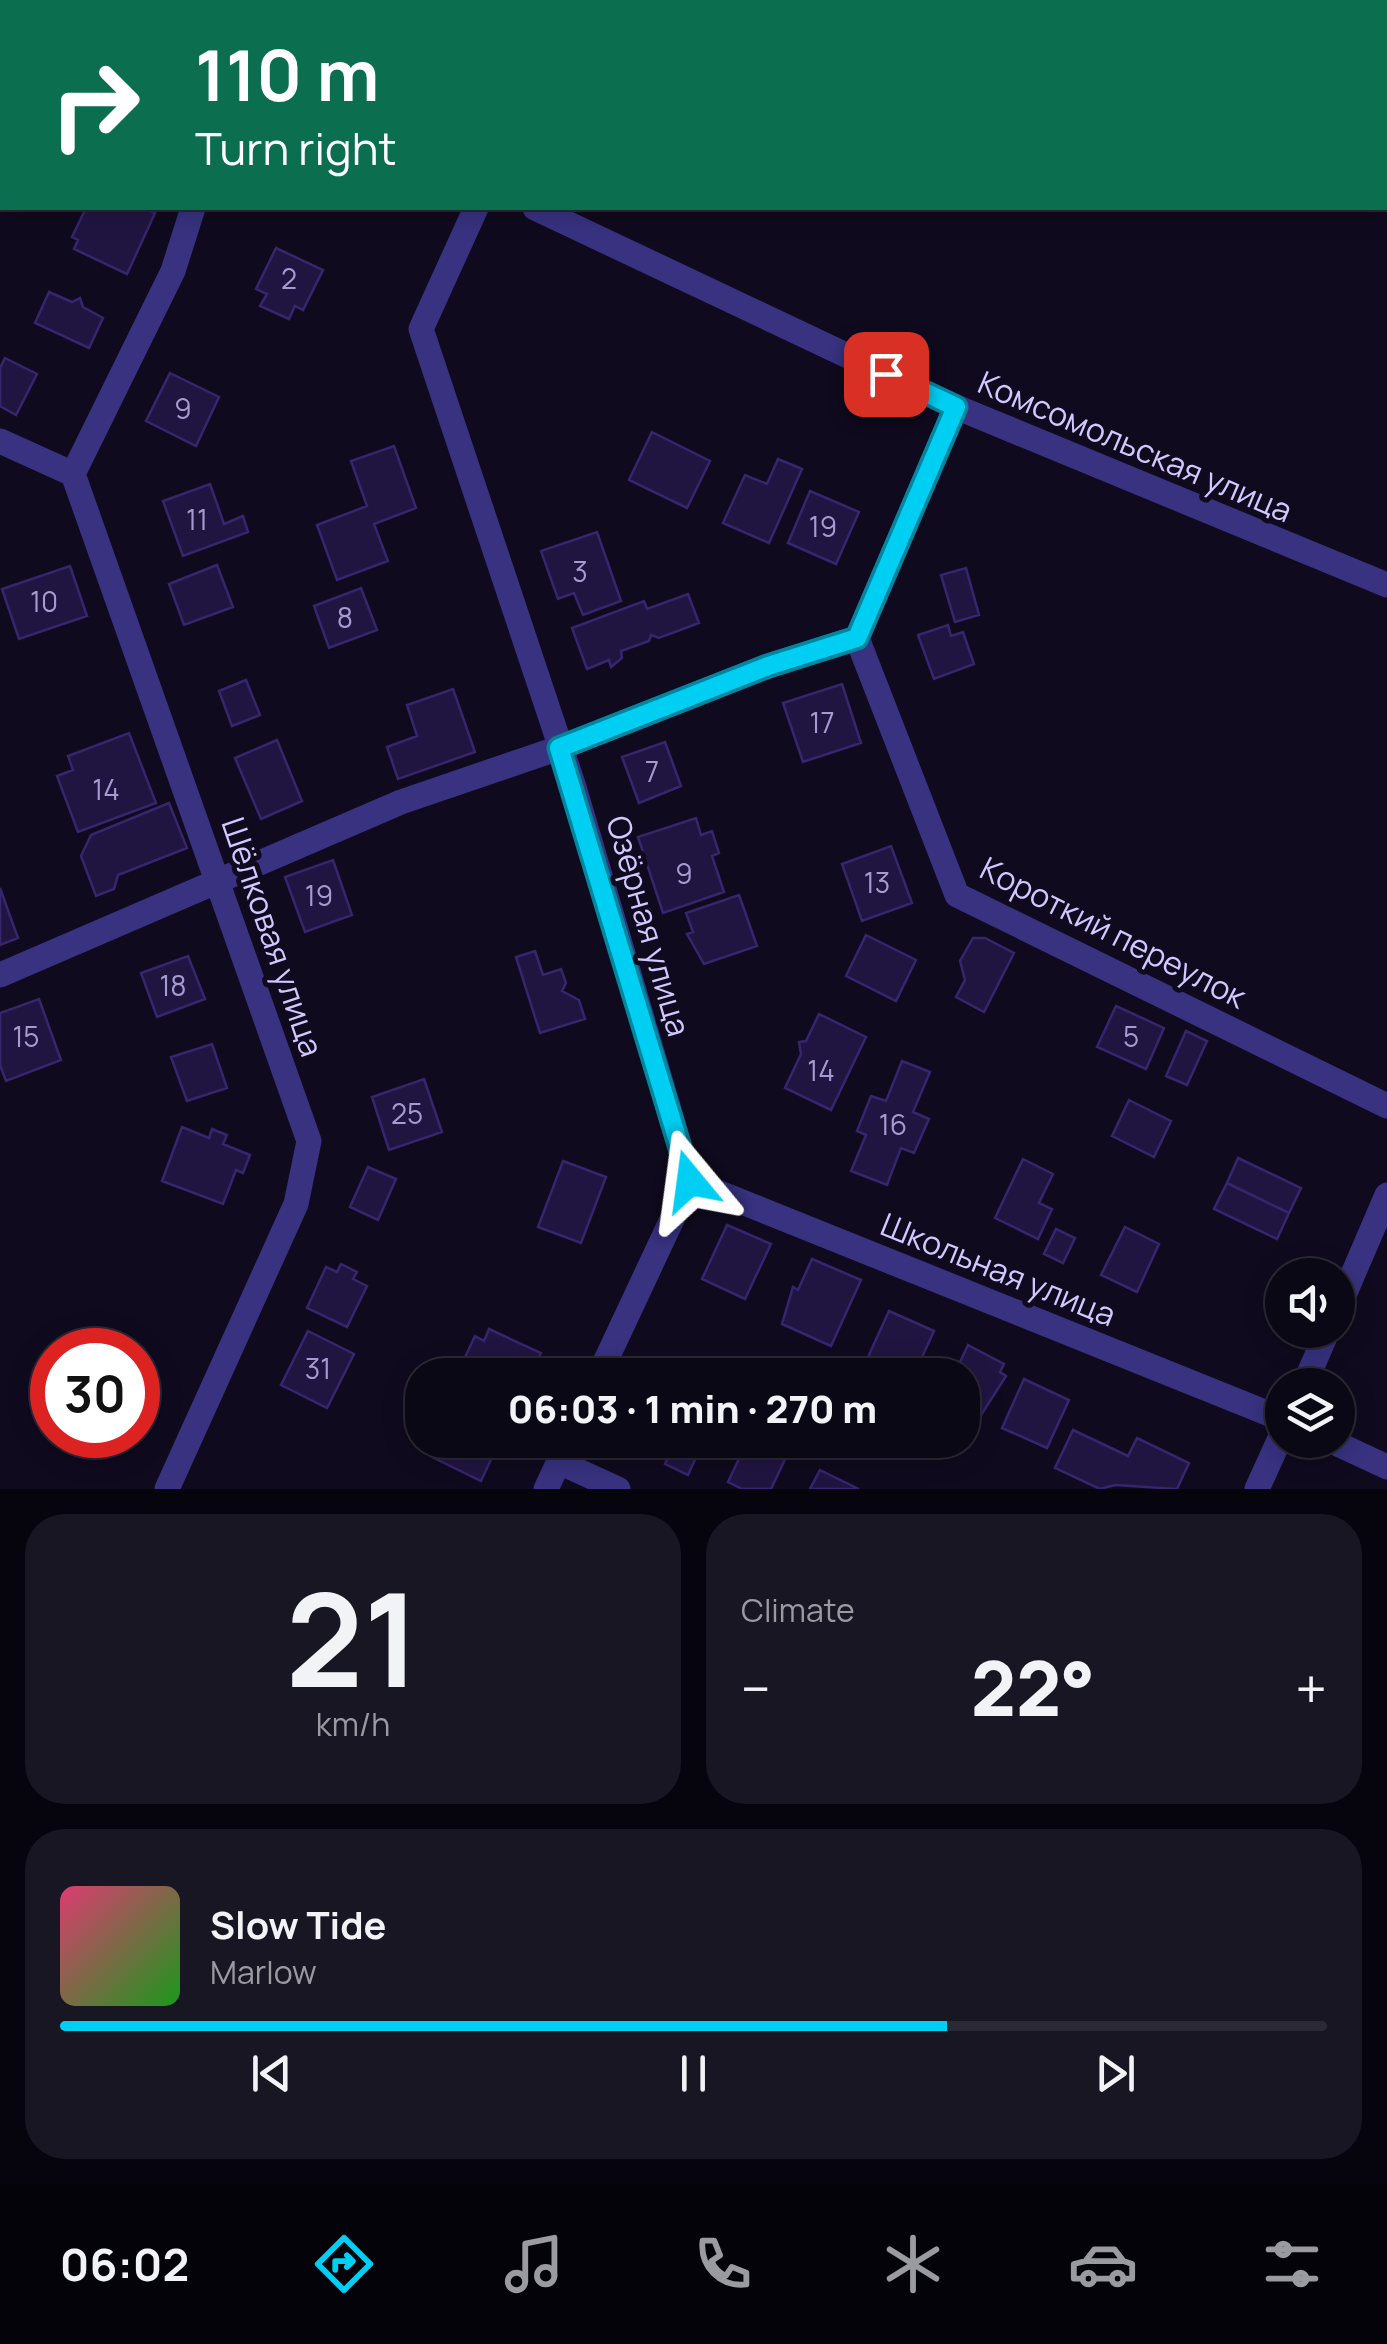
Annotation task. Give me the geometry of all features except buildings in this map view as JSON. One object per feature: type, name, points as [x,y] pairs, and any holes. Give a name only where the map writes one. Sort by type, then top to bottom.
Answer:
[{"type":"street","points":[[0,442],[72,474],[173,272],[193,210]]},
{"type":"street","name":"Озёрная улица","points":[[475,210],[421,329],[559,748],[690,1181]]},
{"type":"street","name":"Комсомольская улица","points":[[539,210],[956,407],[1387,586]]},
{"type":"street","points":[[0,976],[218,882],[273,853],[401,802],[559,748],[768,666],[857,638],[956,407]]},
{"type":"street","name":"Шёлковая улица","points":[[72,474],[309,1141],[296,1204],[168,1489]]},
{"type":"street","name":"Короткий переулок","points":[[857,638],[957,895],[1387,1106]]},
{"type":"street","points":[[607,1358],[690,1181]]},
{"type":"street","name":"Школьная улица","points":[[690,1181],[1265,1412]]},
{"type":"street","points":[[1355,1269],[1387,1196]]},
{"type":"street","points":[[1355,1452],[1387,1467]]},
{"type":"street","points":[[546,1489],[561,1458]]},
{"type":"street","points":[[574,1458],[618,1489]]},
{"type":"street","points":[[1257,1489],[1271,1458]]},
{"type":"route","points":[[690,1181],[574,787],[559,748],[768,666],[857,638],[956,407],[886,374]]}]
